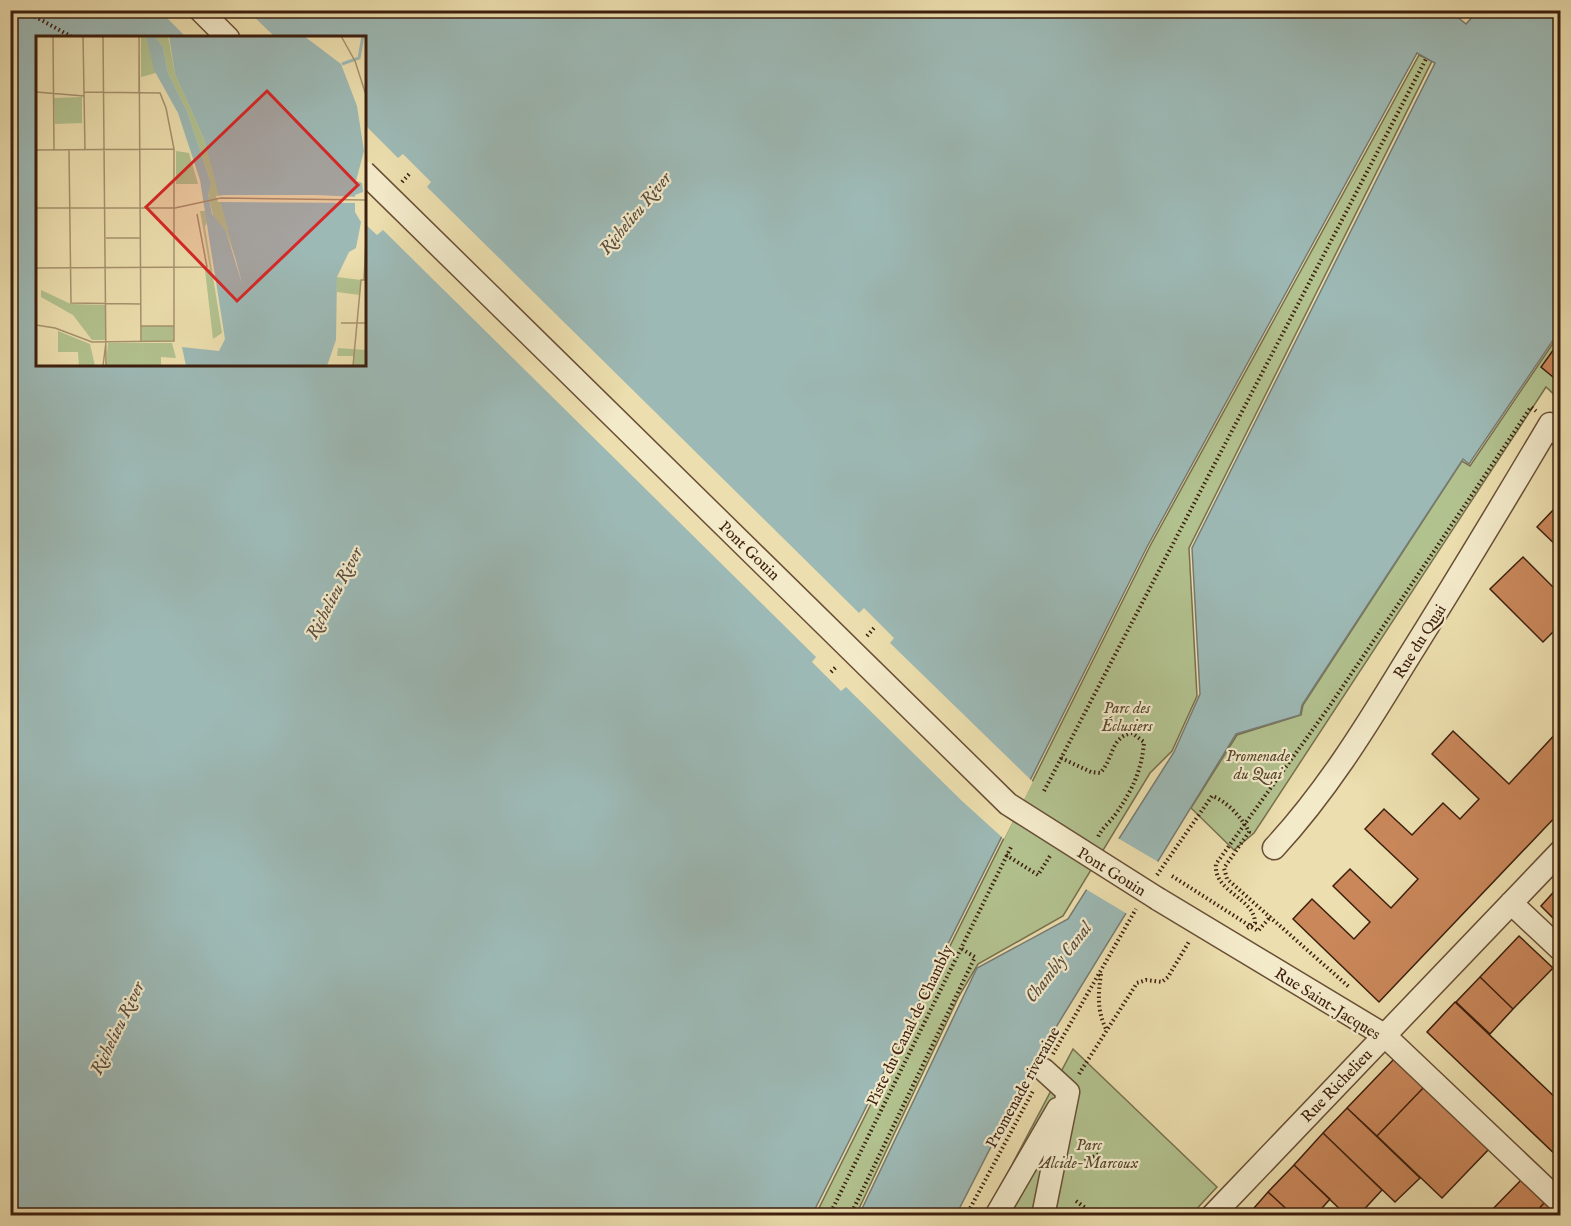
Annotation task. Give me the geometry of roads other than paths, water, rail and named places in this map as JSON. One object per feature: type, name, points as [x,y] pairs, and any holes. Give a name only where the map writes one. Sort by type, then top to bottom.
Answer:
[{"type":"street","points":[[200,10],[226,36]]},
{"type":"street","name":"Pont Gouin","points":[[366,174],[1008,804],[1151,894]]},
{"type":"street","name":"Rue du Quai","points":[[1274,848],[1308,812],[1355,744],[1551,426]]},
{"type":"street","name":"Rue Richelieu","points":[[1212,1215],[1560,852]]},
{"type":"street","name":"Rue Saint-Jacques","points":[[1151,894],[1383,1035],[1560,1202]]},
{"type":"street","points":[[1511,903],[1560,949]]},
{"type":"street","points":[[1044,1070],[1068,1092]]},
{"type":"street","points":[[996,1215],[1068,1092]]},
{"type":"street","points":[[1042,1215],[1068,1092]]},
{"type":"water","points":[[1458,10],[1455,15],[1466,24],[1475,14],[1471,11],[1560,11],[1560,330],[1469,464],[1463,459],[1302,705],[1300,715],[1236,734],[1034,1063],[956,1215],[859,1215],[977,968],[1068,919],[1174,752],[1200,694],[1192,548],[1435,63],[1417,53],[1147,547],[812,1215],[11,1215],[10,11]]},
{"type":"water label","name":"Richelieu River","points":[[635,213]]},
{"type":"water label","name":"Richelieu River","points":[[334,593]]},
{"type":"water label","name":"Chambly Canal","points":[[1058,962]]},
{"type":"water label","name":"Richelieu River","points":[[117,1028]]},
{"type":"park label","name":"Parc des Éclusiers","points":[[1127,716]]},
{"type":"park label","name":"Promenade du Quai","points":[[1258,764]]},
{"type":"park label","name":"Parc Alcide-Marcoux","points":[[1089,1153]]}]
